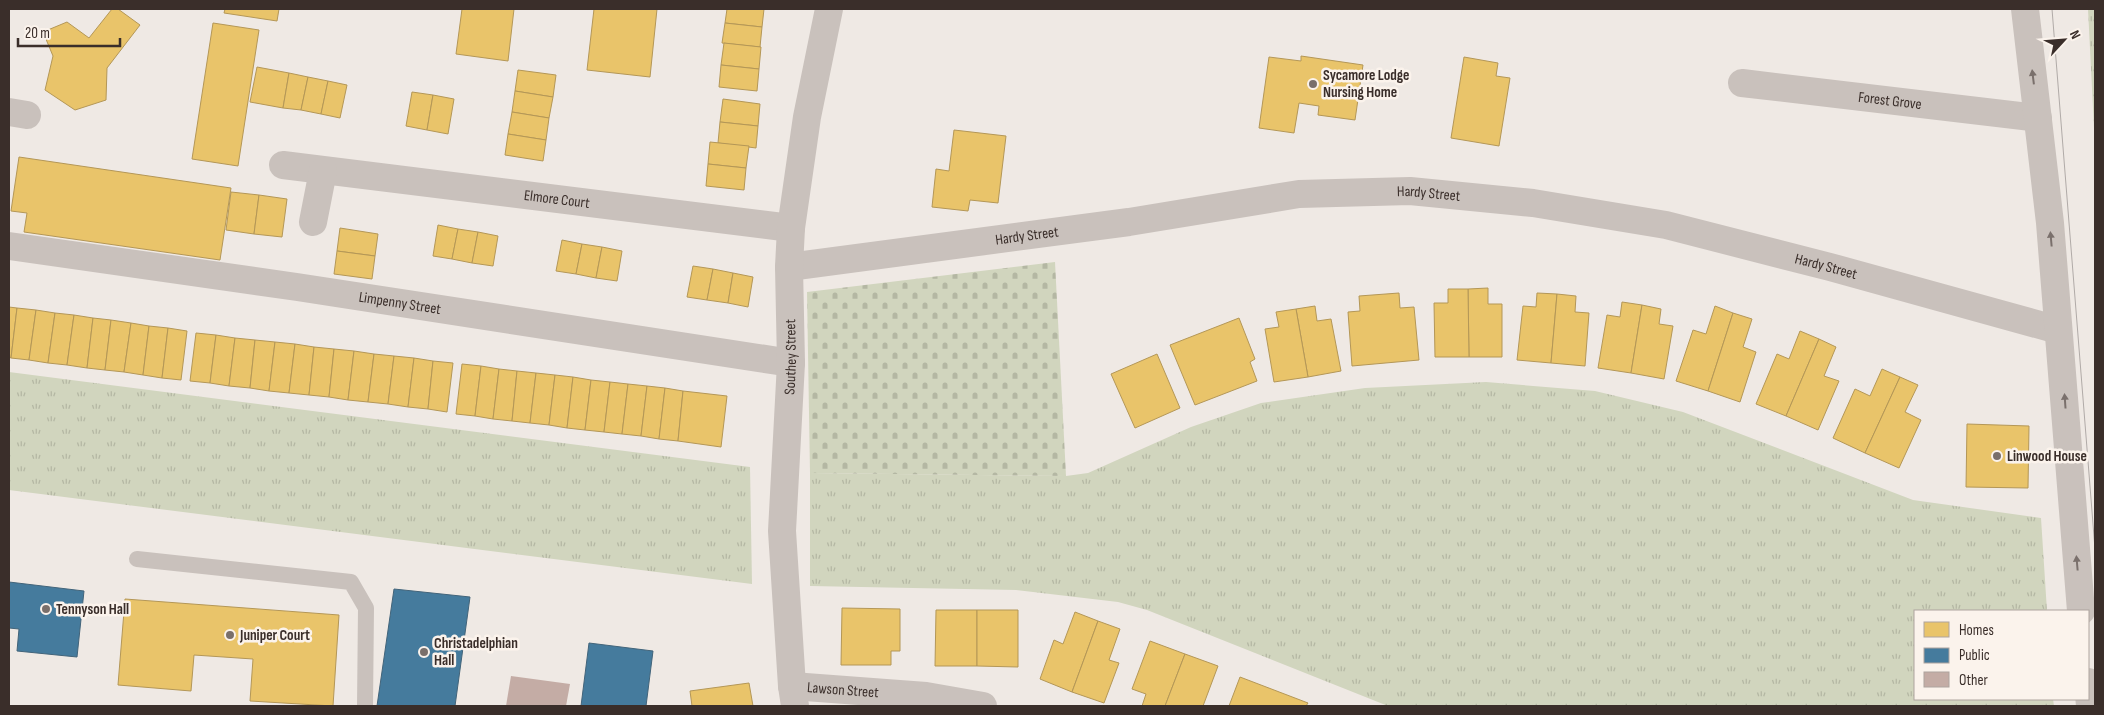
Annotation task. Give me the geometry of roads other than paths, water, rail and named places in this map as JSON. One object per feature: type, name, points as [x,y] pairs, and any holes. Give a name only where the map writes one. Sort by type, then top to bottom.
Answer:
[{"type":"street","name":"Southey Street","points":[[793,696],[782,531],[791,363],[789,267],[791,228],[807,117],[828,9]]},
{"type":"street","points":[[2025,9],[2038,118],[2058,330],[2081,610]]},
{"type":"street","name":"Forest Grove","points":[[1742,83],[2038,118]]},
{"type":"street","name":"Elmore Court","points":[[284,164],[323,171],[791,228]]},
{"type":"street","points":[[313,222],[323,171]]},
{"type":"street","name":"Hardy Street","points":[[789,267],[1129,222],[1299,194],[1410,192],[1534,203],[1666,225],[1830,267],[2058,330]]},
{"type":"street","name":"Limpenny Street","points":[[9,246],[297,286],[791,363]]},
{"type":"street","name":"Lawson Street","points":[[793,696],[926,696],[984,706]]},
{"type":"lane","points":[[137,559],[351,582],[366,608],[365,706]]},
{"type":"tram line","points":[[2052,9],[2095,549]]},
{"type":"place","name":"Sycamore Lodge Nursing Home","points":[[1313,84]]},
{"type":"place","name":"Linwood House","points":[[1997,456]]},
{"type":"place","name":"Tennyson Hall","points":[[46,609]]},
{"type":"place","name":"Juniper Court","points":[[230,635]]},
{"type":"place","name":"Christadelphian Hall","points":[[424,652]]}]
